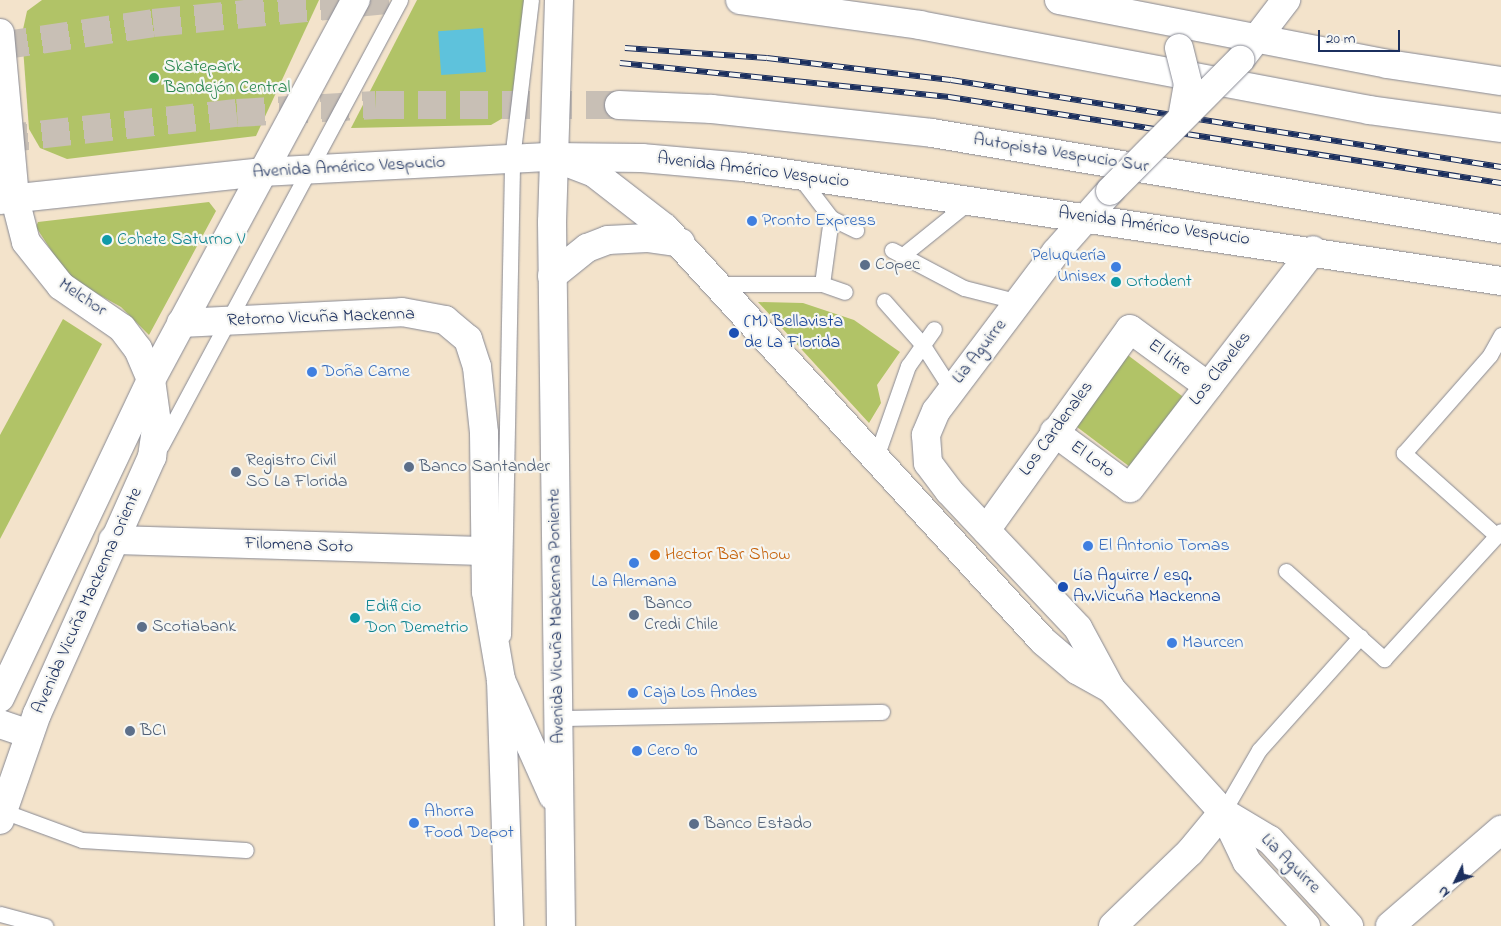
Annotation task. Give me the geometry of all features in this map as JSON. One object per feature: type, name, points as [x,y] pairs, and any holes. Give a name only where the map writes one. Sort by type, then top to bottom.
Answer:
[{"type":"main road","points":[[0,698],[151,380],[356,0]]},
{"type":"main road","name":"Avenida Vicuña Mackenna Poniente","points":[[559,0],[552,157],[552,276],[561,926]]},
{"type":"main road","points":[[740,0],[920,25],[1369,110],[1501,128]]},
{"type":"main road","points":[[1059,0],[1387,64],[1501,81]]},
{"type":"main road","name":"Lia Aguirre","points":[[1286,0],[1260,38],[1240,60],[1085,218],[951,389],[929,422],[928,462],[986,530],[1078,628],[1111,689],[1223,812],[1247,862],[1306,926]]},
{"type":"main road","points":[[1162,20],[1179,48],[1188,84],[1182,117]]},
{"type":"main road","name":"Melchor","points":[[0,33],[8,200],[26,242],[41,265],[61,286],[122,328],[138,349],[151,380]]},
{"type":"main road","name":"Autopista Vespucio Sur","points":[[619,105],[730,110],[932,133],[1501,229]]},
{"type":"main road","name":"Avenida Américo Vespucio","points":[[8,200],[262,172],[552,157],[693,161],[1313,250],[1501,281]]},
{"type":"main road","name":"Lia Aguirre","points":[[552,157],[594,173],[616,187],[681,243],[875,460],[1059,657],[1111,689]]},
{"type":"main road","points":[[552,276],[587,248],[608,240],[647,238],[681,243]]},
{"type":"main road","name":"Los Claveles","points":[[1130,488],[1313,250]]},
{"type":"main road","name":"Retorno Vicuña Mackenna","points":[[181,323],[402,312],[432,315],[458,328],[468,339],[477,367],[484,433],[485,551],[489,618],[501,680]]},
{"type":"main road","name":"El Litre","points":[[1130,330],[1208,386]]},
{"type":"main road","name":"Los Cardenales","points":[[986,530],[1054,432],[1130,330]]},
{"type":"main road","name":"Avenida Vicuña Mackenna Oriente","points":[[1,816],[29,734],[113,540],[148,470],[157,423],[151,380]]},
{"type":"main road","name":"El Loto","points":[[1054,432],[1130,488]]},
{"type":"main road","name":"Filomena Soto","points":[[113,540],[485,551]]},
{"type":"main road","points":[[501,680],[560,814]]},
{"type":"main road","points":[[501,680],[509,926]]},
{"type":"main road","points":[[0,724],[29,734]]},
{"type":"main road","points":[[1113,926],[1190,852],[1223,812]]},
{"type":"main road","name":"Lia Aguirre","points":[[1223,812],[1270,840],[1349,926]]},
{"type":"main road","points":[[1390,926],[1501,830]]},
{"type":"lane","points":[[148,470],[307,170],[400,0]]},
{"type":"lane","points":[[501,680],[512,159],[531,0]]},
{"type":"lane","points":[[798,176],[831,218],[856,230]]},
{"type":"lane","points":[[970,200],[898,252],[961,292],[1019,302]]},
{"type":"lane","points":[[822,284],[831,218]]},
{"type":"lane","points":[[718,284],[822,284],[845,292]]},
{"type":"lane","points":[[884,301],[922,344],[951,389]]},
{"type":"lane","points":[[875,460],[890,422],[896,392],[922,344],[934,329]]},
{"type":"lane","points":[[1286,571],[1384,659],[1499,533],[1404,453],[1490,355],[1501,335]]},
{"type":"lane","points":[[1223,812],[1259,750],[1360,637]]},
{"type":"lane","points":[[559,718],[882,712]]},
{"type":"lane","points":[[1,816],[82,840],[246,850]]},
{"type":"lane","points":[[0,914],[45,926]]},
{"type":"green space","name":"Skatepark Bandejón Central","points":[[42,0],[319,0],[256,136],[67,159],[40,148],[29,129],[22,34],[27,11]]},
{"type":"green space","points":[[417,0],[528,0],[513,100],[503,118],[491,125],[351,128]]},
{"type":"green space","points":[[209,202],[216,211],[149,335],[121,307],[69,278],[36,227],[38,222]]},
{"type":"green space","points":[[758,302],[803,303],[854,320],[900,352],[877,385],[881,403],[869,423]]},
{"type":"green space","points":[[63,319],[102,344],[0,539],[0,435]]},
{"type":"green space","points":[[1125,353],[1187,400],[1134,470],[1072,423]]},
{"type":"water","points":[[483,28],[486,72],[441,75],[438,31]]},
{"type":"tunnel","points":[[0,46],[153,23],[389,0]]},
{"type":"tunnel","points":[[0,139],[237,113],[376,105],[619,105]]},
{"type":"railway","points":[[625,48],[767,58],[951,80],[1501,167]]},
{"type":"railway","points":[[620,63],[949,97],[1501,183]]},
{"type":"place","name":"Skatepark Bandejón Central","points":[[154,78]]},
{"type":"place","name":"Pronto Express","points":[[752,221]]},
{"type":"place","name":"Cohete Saturno V","points":[[107,240]]},
{"type":"place","name":"Copec","points":[[865,265]]},
{"type":"place","name":"Peluquería Unisex","points":[[1116,267]]},
{"type":"place","name":"Ortodent","points":[[1116,282]]},
{"type":"place","name":"(M) Bellavista de La Florida","points":[[734,333]]},
{"type":"place","name":"Doña Carne","points":[[312,372]]},
{"type":"place","name":"Banco Santander","points":[[409,467]]},
{"type":"place","name":"Registro Civil SO La Florida","points":[[236,472]]},
{"type":"place","name":"El Antonio Tomas","points":[[1088,546]]},
{"type":"place","name":"Hector Bar Show","points":[[655,555]]},
{"type":"place","name":"La Alemana","points":[[634,563]]},
{"type":"place","name":"Lía Aguirre / esq. Av.Vicuña Mackenna","points":[[1063,587]]},
{"type":"place","name":"Banco Credi Chile","points":[[634,615]]},
{"type":"place","name":"Edificio Don Demetrio","points":[[355,618]]},
{"type":"place","name":"Scotiabank","points":[[142,627]]},
{"type":"place","name":"Maurcen","points":[[1172,643]]},
{"type":"place","name":"Caja Los Andes","points":[[633,693]]},
{"type":"place","name":"BCI","points":[[130,731]]},
{"type":"place","name":"Cero 90","points":[[637,751]]},
{"type":"place","name":"Ahorra Food Depot","points":[[414,823]]},
{"type":"place","name":"Banco Estado","points":[[694,824]]}]
